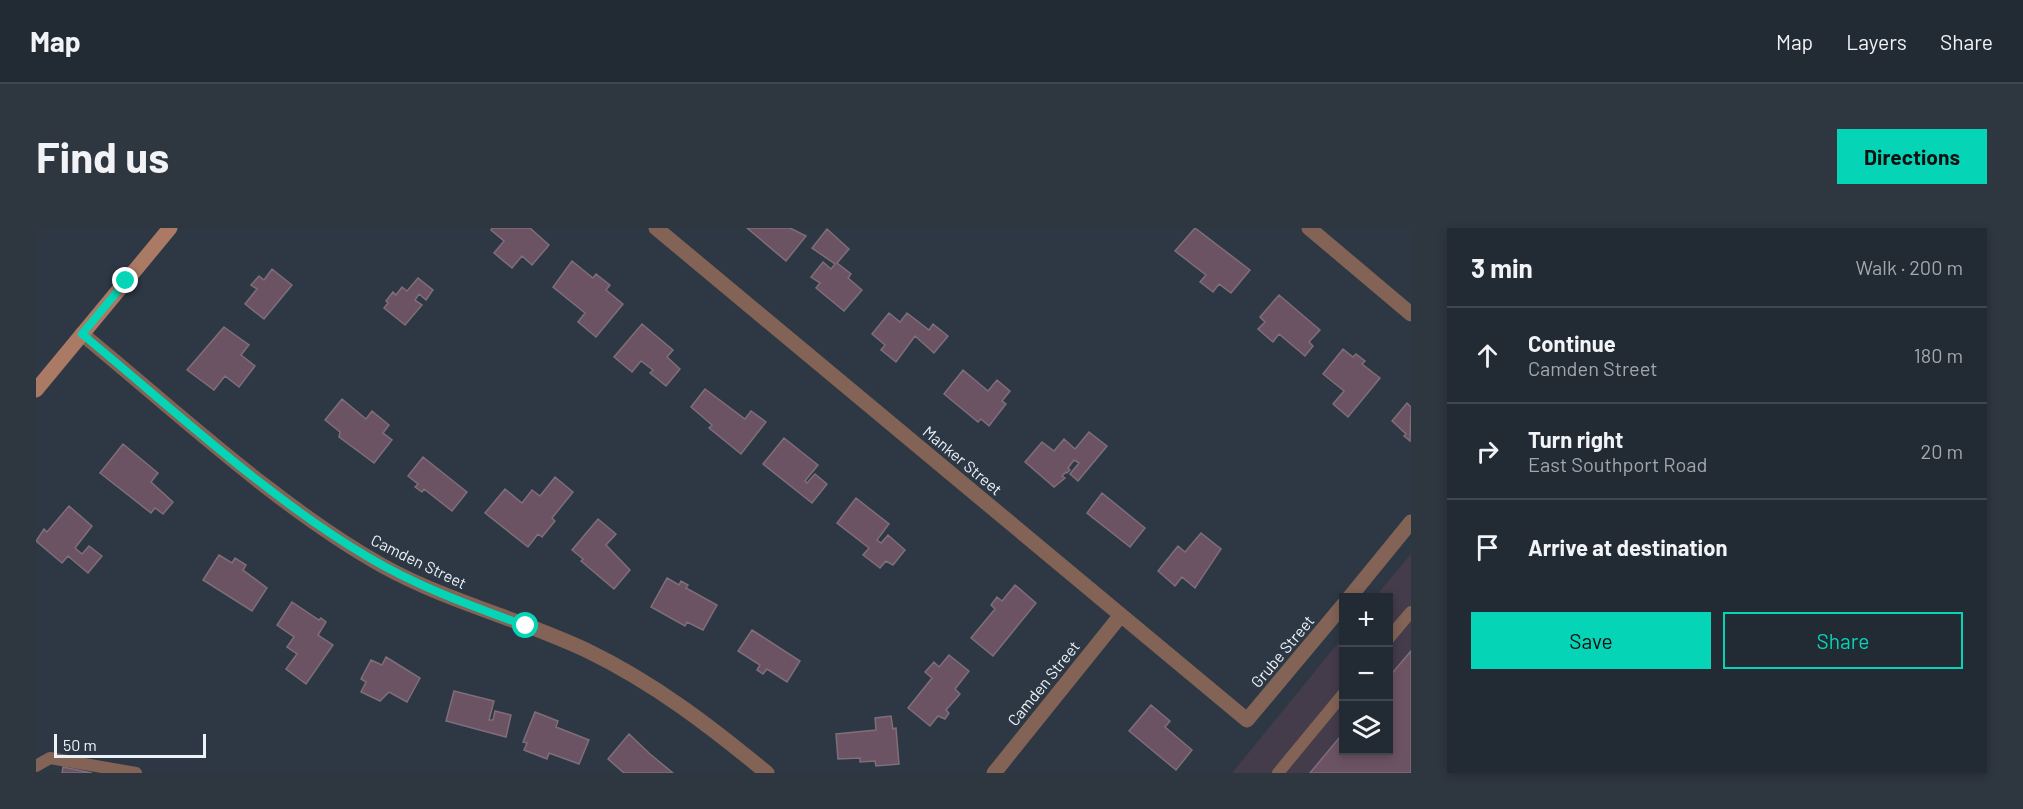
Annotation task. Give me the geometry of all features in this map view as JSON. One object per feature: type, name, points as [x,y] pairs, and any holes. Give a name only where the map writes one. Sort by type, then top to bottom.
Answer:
[{"type":"main road","points":[[36,390],[170,228]]},
{"type":"street","name":"Manker Street","points":[[656,228],[1247,720]]},
{"type":"street","points":[[1309,228],[1411,314]]},
{"type":"street","name":"Camden Street","points":[[82,334],[261,482],[365,556],[423,586],[570,643],[622,669],[693,713],[767,773]]},
{"type":"street","points":[[1352,593],[1411,522]]},
{"type":"street","name":"Grube Street","points":[[1247,720],[1339,610]]},
{"type":"street","name":"Camden Street","points":[[994,773],[1121,615]]},
{"type":"lane","points":[[1393,634],[1411,612]]},
{"type":"lane","points":[[1278,773],[1339,699]]},
{"type":"lane","points":[[36,766],[50,758],[136,773]]},
{"type":"shaded area","points":[[1411,554],[1411,773],[1232,773],[1339,642],[1339,755],[1393,755],[1393,593],[1378,593]]},
{"type":"building","points":[[492,228],[530,228],[549,245],[532,265],[522,256],[512,268],[494,253],[504,241],[491,230]]},
{"type":"building","points":[[747,228],[790,228],[806,236],[786,261]]},
{"type":"building","points":[[1195,228],[1250,270],[1231,293],[1219,284],[1213,292],[1200,282],[1206,275],[1175,251]]},
{"type":"building","points":[[827,229],[849,249],[837,263],[851,274],[848,278],[862,290],[844,311],[816,288],[820,283],[811,277],[823,262],[831,269],[835,264],[812,248]]},
{"type":"building","points":[[572,261],[593,278],[596,274],[610,285],[606,290],[623,304],[596,337],[578,322],[585,313],[553,287]]},
{"type":"building","points":[[272,269],[292,285],[264,319],[245,304],[257,289],[251,285],[259,276],[264,280]]},
{"type":"building","points":[[418,278],[433,290],[426,300],[419,294],[415,300],[422,305],[405,325],[384,308],[393,292],[396,295],[402,287],[407,291]]},
{"type":"building","points":[[1279,295],[1320,330],[1309,342],[1313,346],[1305,356],[1279,334],[1273,342],[1258,329],[1265,322],[1260,317]]},
{"type":"building","points":[[889,313],[900,322],[907,313],[929,330],[933,324],[948,336],[934,353],[915,336],[896,362],[881,350],[885,345],[872,334]]},
{"type":"building","points":[[642,324],[673,350],[667,357],[680,369],[666,386],[650,373],[653,370],[641,361],[632,372],[614,357]]},
{"type":"building","points":[[224,327],[249,345],[241,355],[255,366],[239,387],[225,376],[214,390],[187,370]]},
{"type":"building","points":[[1343,349],[1353,357],[1356,354],[1365,361],[1362,364],[1380,378],[1348,417],[1333,404],[1344,391],[1323,374]]},
{"type":"building","points":[[963,370],[988,391],[997,380],[1010,391],[1002,401],[1006,404],[989,426],[981,419],[978,422],[944,394]]},
{"type":"building","points":[[705,389],[745,419],[751,411],[766,422],[741,454],[709,428],[712,425],[691,407]]},
{"type":"building","points":[[342,399],[366,419],[372,411],[389,425],[383,433],[392,440],[374,463],[339,437],[340,432],[325,420]]},
{"type":"building","points":[[1407,403],[1411,407],[1410,441],[1392,421]]},
{"type":"building","points":[[1089,432],[1107,446],[1078,481],[1070,474],[1079,463],[1074,460],[1068,468],[1070,470],[1062,476],[1065,478],[1054,487],[1025,462],[1042,442],[1054,451],[1064,439],[1075,449]]},
{"type":"building","points":[[784,438],[818,465],[805,481],[807,483],[815,474],[827,484],[812,503],[763,464]]},
{"type":"building","points":[[123,444],[158,473],[151,482],[173,502],[163,514],[155,508],[151,513],[100,473]]},
{"type":"building","points":[[423,457],[467,492],[452,511],[424,489],[422,492],[415,487],[418,484],[408,476]]},
{"type":"building","points":[[555,477],[573,492],[552,518],[555,521],[542,537],[538,534],[528,547],[485,513],[505,489],[522,503],[532,490],[540,496]]},
{"type":"building","points":[[1102,493],[1145,528],[1130,547],[1087,513]]},
{"type":"building","points":[[856,498],[889,524],[877,540],[881,543],[888,535],[905,550],[893,565],[886,561],[880,568],[863,555],[869,548],[837,523]]},
{"type":"building","points":[[69,506],[92,526],[75,548],[82,554],[89,546],[102,556],[88,573],[68,556],[62,563],[36,541],[44,529],[47,532]]},
{"type":"building","points":[[598,519],[616,534],[606,545],[630,570],[614,589],[581,561],[583,559],[572,550]]},
{"type":"building","points":[[1201,533],[1221,549],[1195,588],[1182,577],[1175,586],[1158,571],[1178,546],[1185,552]]},
{"type":"building","points":[[219,555],[232,563],[235,558],[246,565],[243,570],[267,588],[252,611],[203,580]]},
{"type":"building","points":[[667,578],[679,585],[681,581],[688,585],[686,588],[717,605],[703,630],[687,622],[685,626],[651,607]]},
{"type":"building","points":[[1015,585],[1036,603],[993,656],[971,638],[995,609],[991,605],[997,597],[1002,601]]},
{"type":"building","points":[[292,602],[319,620],[321,618],[326,622],[318,635],[333,645],[306,684],[286,669],[297,654],[287,647],[294,637],[277,625]]},
{"type":"building","points":[[752,630],[800,661],[787,682],[767,669],[763,674],[757,670],[760,665],[738,651]]},
{"type":"building","points":[[1411,651],[1411,773],[1310,773],[1339,738],[1339,755],[1393,755],[1393,672]]},
{"type":"building","points":[[949,655],[969,671],[955,689],[960,694],[946,710],[949,713],[945,719],[938,716],[930,726],[908,708],[932,678],[925,672],[934,662],[939,667]]},
{"type":"building","points":[[386,657],[420,678],[407,702],[389,692],[380,701],[361,692],[366,682],[361,679],[371,660],[382,665]]},
{"type":"building","points":[[454,691],[494,701],[489,720],[493,720],[495,711],[511,715],[506,737],[446,721]]},
{"type":"building","points":[[1151,705],[1170,721],[1165,727],[1192,750],[1176,770],[1129,731]]},
{"type":"building","points":[[535,712],[558,721],[556,727],[589,740],[579,764],[549,753],[547,759],[524,750],[527,743],[523,742]]},
{"type":"building","points":[[891,716],[893,729],[896,728],[899,764],[876,766],[875,761],[860,762],[860,758],[838,759],[836,734],[876,730],[875,718]]},
{"type":"building","points":[[629,734],[673,773],[624,773],[608,759]]},
{"type":"building","points":[[63,767],[92,773],[62,773]]},
{"type":"route","points":[[126,281],[82,334],[261,482],[348,545],[423,586],[526,626]]}]
